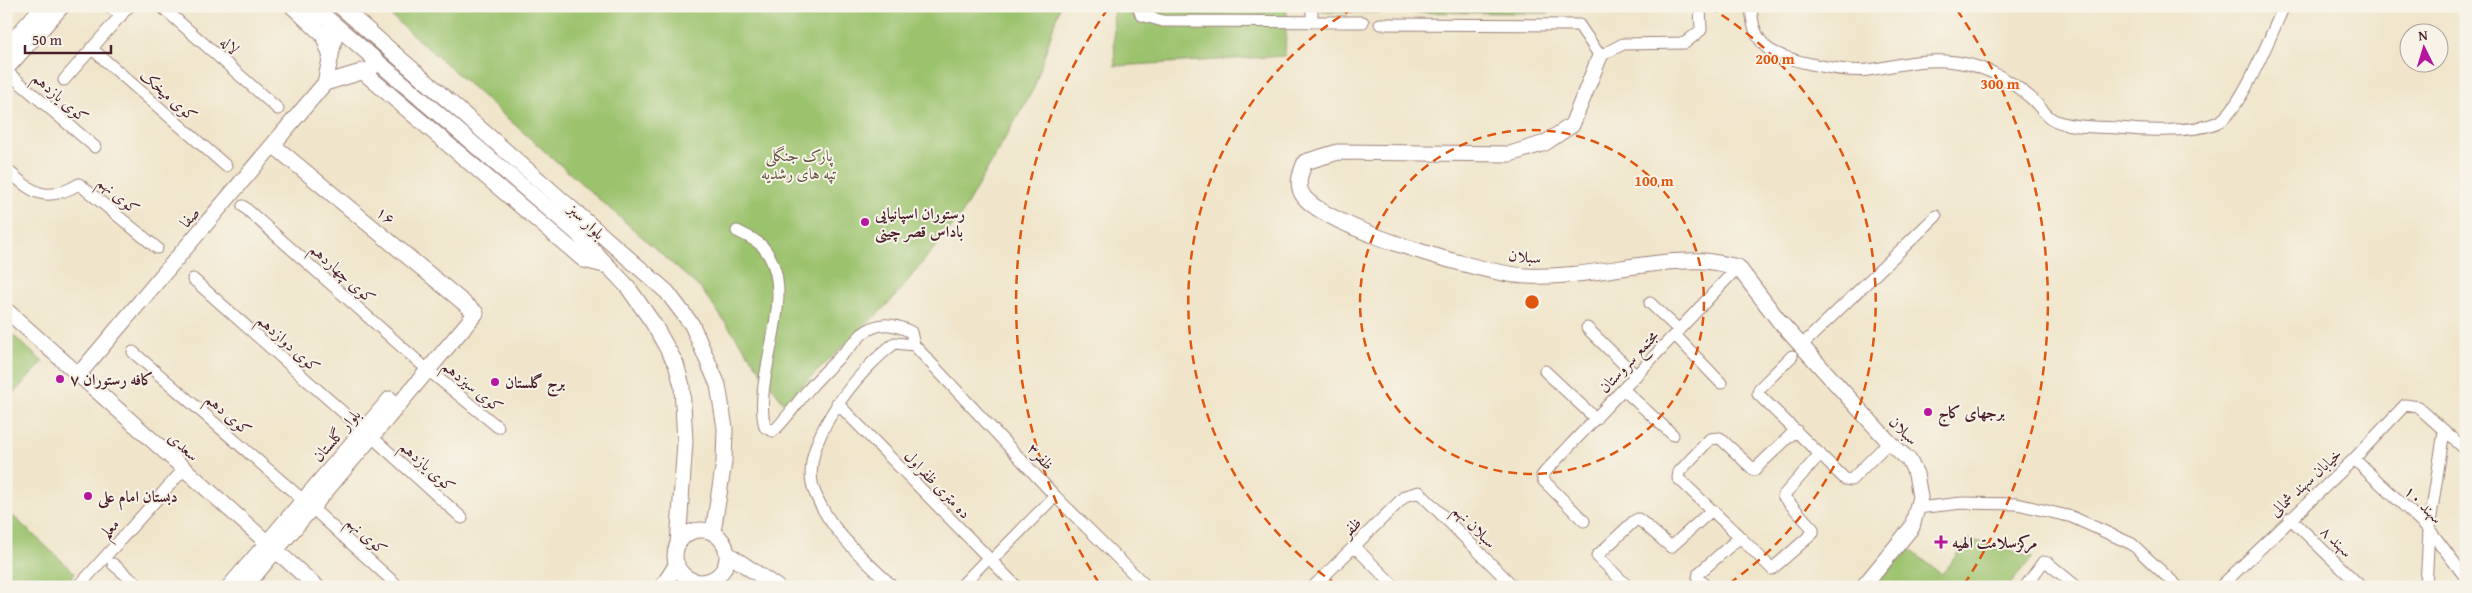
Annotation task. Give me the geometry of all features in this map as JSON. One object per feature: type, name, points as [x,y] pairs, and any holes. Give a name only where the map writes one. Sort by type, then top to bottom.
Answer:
[{"type":"street","points":[[6,48],[42,6]]},
{"type":"street","points":[[6,70],[62,6]]},
{"type":"street","points":[[109,6],[120,16]]},
{"type":"street","points":[[64,80],[129,6]]},
{"type":"street","name":"لاله","points":[[161,6],[278,109]]},
{"type":"street","points":[[292,6],[323,35],[332,60]]},
{"type":"street","name":"بلوار سبز","points":[[313,6],[577,233],[627,286],[653,323],[676,364],[682,386],[685,442],[678,544]]},
{"type":"street","name":"بلوار سبز","points":[[340,6],[667,292],[692,325],[718,385],[726,428],[724,462],[713,532]]},
{"type":"street","points":[[1138,6],[1140,15],[1163,21],[1363,22]]},
{"type":"street","points":[[1312,6],[1312,22]]},
{"type":"street","points":[[1380,24],[1579,25],[1600,56],[1623,44],[1684,43],[1700,30],[1700,6]]},
{"type":"street","points":[[1751,6],[1752,25],[1758,38],[1768,49],[1816,66],[1845,70],[1867,70],[1919,60],[1970,63],[2000,76],[2020,88],[2052,120],[2069,124],[2148,131],[2180,130],[2221,121],[2241,96],[2284,6]]},
{"type":"street","points":[[325,83],[332,60],[335,36],[330,22]]},
{"type":"street","name":"کوی میخک","points":[[91,48],[226,166]]},
{"type":"street","name":"سبلان","points":[[1600,56],[1572,125],[1544,143],[1510,154],[1338,152],[1306,162],[1299,180],[1302,194],[1315,208],[1362,230],[1427,254],[1525,276],[1567,276],[1632,267],[1705,261],[1738,267],[1779,321],[1796,351],[1909,460],[1916,474],[1920,497],[1912,527],[1863,587]]},
{"type":"street","points":[[325,83],[362,71],[385,68]]},
{"type":"street","name":"کوی یازدهم","points":[[6,70],[94,147]]},
{"type":"street","points":[[362,71],[584,260],[608,266]]},
{"type":"street","name":"صفا","points":[[79,374],[325,83]]},
{"type":"street","name":"۱۶","points":[[273,145],[473,310]]},
{"type":"street","name":"کوی نهم","points":[[6,169],[25,185],[44,196],[64,193],[79,184],[157,248]]},
{"type":"street","name":"کوی چهاردهم","points":[[243,206],[424,367]]},
{"type":"street","points":[[1889,442],[1848,481],[1758,392],[1796,351],[1936,216]]},
{"type":"street","name":"ظفر۳","points":[[737,231],[762,245],[776,266],[778,310],[764,384],[763,420],[765,427],[773,431],[779,428],[786,414],[810,387],[872,326],[894,324],[911,332],[914,345],[1055,496],[1147,587]]},
{"type":"street","name":"مجتمع سروستان","points":[[1584,521],[1544,481],[1542,476],[1738,267]]},
{"type":"street","name":"کوی دوازدهم","points":[[193,279],[367,434]]},
{"type":"street","points":[[1650,302],[1721,383]]},
{"type":"street","name":"سعدی","points":[[6,310],[272,546],[309,584]]},
{"type":"street","name":"بلوار گلستان","points":[[229,587],[272,546],[473,310]]},
{"type":"street","points":[[1587,328],[1636,376]]},
{"type":"street","points":[[892,587],[829,522],[814,491],[812,461],[821,434],[837,403],[885,350],[895,343],[914,345]]},
{"type":"street","name":"کوی دهم","points":[[133,352],[308,504]]},
{"type":"street","name":"کوی سیزدهم","points":[[424,367],[498,427]]},
{"type":"street","points":[[1546,370],[1596,419]]},
{"type":"street","points":[[1624,390],[1673,435]]},
{"type":"street","name":"ده متری ظفراول","points":[[837,403],[1018,587]]},
{"type":"street","name":"خیابان سهند شمالی","points":[[2224,585],[2290,518],[2354,459],[2405,405],[2418,407],[2444,431]]},
{"type":"street","points":[[1796,430],[1754,470],[1720,438],[1710,439],[1678,475],[1772,569],[1813,533],[1814,529],[1784,496],[1820,454]]},
{"type":"street","points":[[2444,431],[2466,450]]},
{"type":"street","points":[[2426,587],[2429,529],[2444,431]]},
{"type":"street","name":"کوی یازدهم","points":[[367,434],[462,518]]},
{"type":"street","name":"سهند ۱۰","points":[[2354,459],[2429,529],[2466,578]]},
{"type":"street","name":"معلم","points":[[78,587],[184,469]]},
{"type":"street","name":"ظفر","points":[[1313,587],[1405,496],[1412,492]]},
{"type":"street","name":"سبلان نهم","points":[[1412,492],[1418,492],[1514,587]]},
{"type":"street","points":[[960,587],[1055,496]]},
{"type":"street","points":[[1917,508],[1962,502],[2017,504],[2072,517],[2132,544],[2178,587]]},
{"type":"street","name":"کوی نهم","points":[[308,504],[399,587]]},
{"type":"street","points":[[1628,587],[1597,556],[1634,520],[1638,519],[1671,547],[1712,510]]},
{"type":"street","name":"سهند ۸","points":[[2290,518],[2361,587]]},
{"type":"street","points":[[728,554],[721,573],[704,584],[684,575],[675,557],[678,544],[687,534],[700,530],[713,532],[723,541],[728,554],[778,587]]},
{"type":"street","points":[[1707,587],[1698,578],[1699,572],[1740,537]]},
{"type":"street","name":"بلوار گلستان","points":[[245,587],[272,546]]},
{"type":"street","points":[[1354,546],[1395,587]]},
{"type":"street","points":[[2025,587],[2043,562],[2048,563],[2077,587]]},
{"type":"street","points":[[113,564],[140,587]]},
{"type":"street","points":[[662,587],[677,564]]},
{"type":"green space","name":"پارک جنگلی تپه های رشدیه","points":[[380,6],[1060,6],[1034,88],[961,215],[892,300],[784,403],[701,289]]},
{"type":"green space","points":[[1113,6],[1287,6],[1285,56],[1115,66]]},
{"type":"green space","points":[[1322,6],[1552,6],[1549,13],[1322,12]]},
{"type":"green space","points":[[6,329],[43,362],[6,401]]},
{"type":"green space","points":[[13,516],[75,573],[64,587],[6,587],[6,524]]},
{"type":"green space","points":[[1968,539],[2033,557],[2008,587],[1873,587],[1910,549],[1941,574]]},
{"type":"place","name":"رستوران اسپانیایی باداس قصر چینی","points":[[865,222]]},
{"type":"place","name":"کافه رستوران ۷","points":[[60,379]]},
{"type":"place","name":"برج گلستان","points":[[495,382]]},
{"type":"place","name":"برجهای کاج","points":[[1928,412]]},
{"type":"place","name":"دبستان امام علی","points":[[88,496]]},
{"type":"place","name":"مرکزسلامت الهیه","points":[[1941,542]]}]
